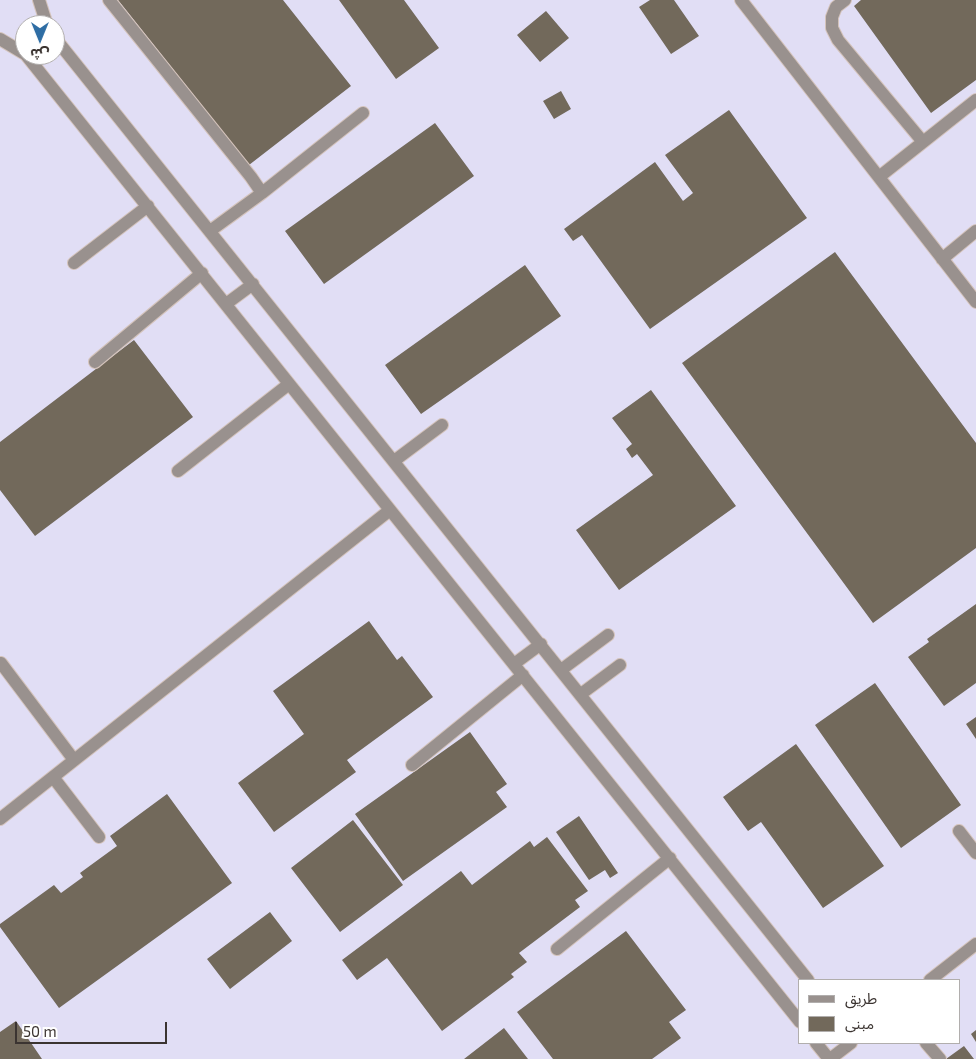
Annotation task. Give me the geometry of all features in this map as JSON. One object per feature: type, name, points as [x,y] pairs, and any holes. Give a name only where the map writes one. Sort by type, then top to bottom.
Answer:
[{"type":"lane","points":[[39,0],[44,15]]},
{"type":"lane","points":[[109,0],[252,177],[262,193]]},
{"type":"lane","points":[[741,0],[976,302]]},
{"type":"lane","points":[[846,0],[836,7],[832,17],[832,28],[838,40],[923,142]]},
{"type":"lane","points":[[0,39],[15,48]]},
{"type":"lane","points":[[65,50],[807,979]]},
{"type":"lane","points":[[34,65],[798,1019]]},
{"type":"lane","points":[[879,177],[976,100]]},
{"type":"lane","points":[[210,231],[262,193],[363,113]]},
{"type":"lane","points":[[74,263],[148,206]]},
{"type":"lane","points":[[942,258],[976,231]]},
{"type":"lane","points":[[95,362],[202,274]]},
{"type":"lane","points":[[226,304],[253,284]]},
{"type":"lane","points":[[178,471],[290,384]]},
{"type":"lane","points":[[394,461],[442,425]]},
{"type":"lane","points":[[0,819],[390,510]]},
{"type":"lane","points":[[561,670],[608,635]]},
{"type":"lane","points":[[514,664],[541,644]]},
{"type":"lane","points":[[1,663],[74,760]]},
{"type":"lane","points":[[581,694],[620,665]]},
{"type":"lane","points":[[412,765],[523,675]]},
{"type":"lane","points":[[53,777],[99,837]]},
{"type":"lane","points":[[959,831],[976,853]]},
{"type":"lane","points":[[558,949],[670,858]]},
{"type":"lane","points":[[931,979],[976,944]]},
{"type":"lane","points":[[817,1044],[830,1059],[847,1050]]},
{"type":"lane","points":[[927,1044],[940,1058]]},
{"type":"shaded area","points":[[0,0],[976,0],[976,1059],[0,1059]]},
{"type":"building","points":[[118,0],[283,0],[351,86],[249,165]]},
{"type":"building","points":[[339,0],[404,0],[439,48],[396,79]]},
{"type":"building","points":[[650,0],[674,0],[699,36],[671,54],[639,7]]},
{"type":"building","points":[[861,0],[976,0],[976,80],[931,113],[854,6]]},
{"type":"building","points":[[546,11],[569,38],[540,62],[517,35]]},
{"type":"building","points":[[561,91],[571,109],[554,119],[543,101]]},
{"type":"building","points":[[729,110],[807,218],[650,329],[582,235],[573,241],[564,229],[655,162],[683,201],[693,193],[665,155]]},
{"type":"building","points":[[435,123],[474,176],[324,284],[285,231]]},
{"type":"building","points":[[835,252],[976,443],[976,548],[873,623],[682,363]]},
{"type":"building","points":[[525,265],[561,316],[421,414],[385,365]]},
{"type":"building","points":[[134,340],[193,417],[35,536],[0,490],[0,442]]},
{"type":"building","points":[[651,390],[736,506],[619,590],[576,530],[653,475],[637,454],[632,458],[626,449],[632,444],[612,418]]},
{"type":"building","points":[[976,604],[976,683],[944,706],[908,657],[929,642],[927,639]]},
{"type":"building","points":[[369,621],[397,660],[402,656],[433,697],[347,760],[356,772],[274,832],[238,783],[304,734],[273,691]]},
{"type":"building","points":[[875,683],[961,805],[901,848],[815,725]]},
{"type":"building","points":[[976,717],[976,739],[966,724]]},
{"type":"building","points":[[470,732],[507,784],[496,792],[507,807],[403,881],[355,814]]},
{"type":"building","points":[[796,744],[884,866],[823,908],[761,822],[748,831],[723,797]]},
{"type":"building","points":[[167,794],[232,883],[59,1008],[0,927],[0,924],[54,885],[61,893],[83,877],[80,873],[117,846],[110,836]]},
{"type":"building","points":[[579,816],[618,873],[610,878],[605,870],[589,880],[556,832]]},
{"type":"building","points":[[353,820],[403,885],[340,932],[291,868]]},
{"type":"building","points":[[547,837],[588,891],[575,900],[580,907],[519,953],[527,962],[511,974],[514,977],[442,1031],[387,958],[357,980],[342,960],[461,871],[472,885],[530,841],[534,847]]},
{"type":"building","points":[[270,912],[292,941],[230,989],[207,959]]},
{"type":"building","points":[[626,931],[686,1010],[669,1022],[681,1038],[652,1059],[553,1059],[517,1012]]},
{"type":"building","points":[[16,1021],[42,1059],[0,1059],[0,1032]]},
{"type":"building","points":[[504,1028],[528,1059],[464,1059]]},
{"type":"building","points":[[976,1030],[976,1042],[971,1034]]},
{"type":"building","points":[[964,1046],[974,1059],[946,1059]]}]
